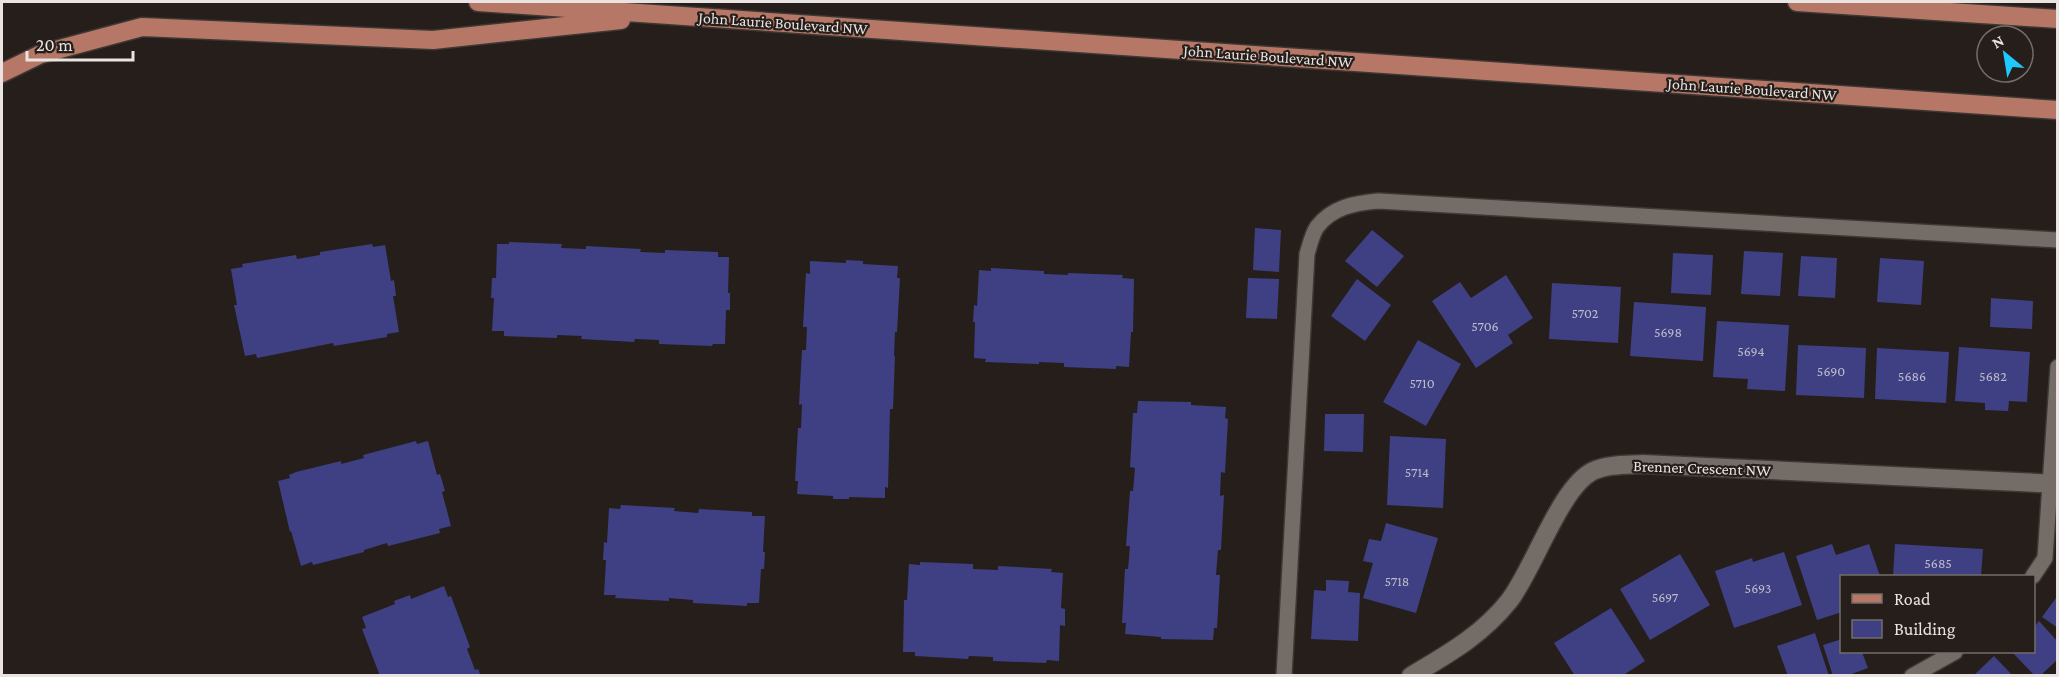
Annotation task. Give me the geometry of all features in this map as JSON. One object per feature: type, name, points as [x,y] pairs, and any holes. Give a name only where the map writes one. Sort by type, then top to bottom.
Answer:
[{"type":"main road","name":"John Laurie Boulevard NW","points":[[478,2],[2058,110]]},
{"type":"main road","points":[[1797,2],[2058,20]]},
{"type":"main road","points":[[2,73],[41,54],[142,27],[433,40],[668,15]]},
{"type":"street","name":"Brenner Crescent NW","points":[[1411,675],[1463,645],[1493,620],[1511,599],[1571,490],[1592,471],[1611,466],[1643,464],[2054,483]]},
{"type":"lane","points":[[1284,675],[1307,254],[1316,228],[1330,214],[1355,203],[1378,201],[2058,240]]},
{"type":"lane","points":[[2034,575],[2045,558],[2054,483],[2058,367]]},
{"type":"lane","points":[[1912,675],[1951,653]]},
{"type":"building","points":[[1255,228],[1281,230],[1279,272],[1253,270]]},
{"type":"building","points":[[1372,230],[1404,256],[1377,287],[1345,261]]},
{"type":"building","points":[[509,242],[562,244],[561,248],[586,249],[586,246],[641,249],[640,252],[665,253],[665,250],[718,252],[718,257],[729,257],[730,310],[726,310],[725,344],[713,344],[712,346],[659,344],[659,340],[635,339],[634,342],[581,339],[582,336],[557,335],[557,338],[504,336],[504,331],[492,331],[494,298],[491,298],[492,278],[496,278],[497,244],[509,244]]},
{"type":"building","points":[[372,244],[373,247],[385,245],[391,281],[394,280],[396,296],[393,296],[399,332],[387,334],[387,337],[334,346],[333,343],[257,358],[256,354],[245,356],[234,305],[237,305],[231,269],[243,267],[242,264],[296,255],[297,259],[320,255],[320,252]]},
{"type":"building","points":[[1744,251],[1783,253],[1780,296],[1741,294]]},
{"type":"building","points":[[1673,253],[1713,255],[1711,295],[1671,293]]},
{"type":"building","points":[[1801,256],[1837,258],[1835,298],[1798,296]]},
{"type":"building","points":[[1880,258],[1924,261],[1921,305],[1877,302]]},
{"type":"building","points":[[846,260],[863,261],[863,264],[898,266],[897,278],[900,278],[897,332],[895,332],[893,409],[890,409],[888,488],[885,487],[885,498],[833,499],[833,496],[797,494],[798,481],[795,481],[798,428],[801,428],[802,404],[799,405],[802,350],[806,350],[807,327],[803,327],[806,273],[810,274],[810,261],[846,263]]},
{"type":"building","points":[[991,268],[1044,271],[1044,274],[1123,275],[1122,278],[1134,279],[1133,332],[1131,332],[1129,367],[1116,366],[1116,369],[1064,367],[1064,363],[985,362],[986,359],[974,358],[975,322],[973,322],[974,305],[977,306],[979,270],[991,271]]},
{"type":"building","points":[[1506,275],[1533,318],[1508,335],[1513,343],[1476,368],[1432,301],[1460,282],[1471,298]]},
{"type":"building","points":[[1248,278],[1279,279],[1277,319],[1246,318]]},
{"type":"building","points":[[1357,279],[1391,305],[1365,341],[1331,316]]},
{"type":"building","points":[[1552,283],[1621,287],[1618,343],[1549,339]]},
{"type":"building","points":[[1991,298],[2033,301],[2032,329],[1990,327]]},
{"type":"building","points":[[1634,302],[1706,307],[1703,361],[1630,356]]},
{"type":"building","points":[[1717,321],[1789,325],[1785,391],[1747,389],[1748,379],[1713,377]]},
{"type":"building","points":[[1418,340],[1461,364],[1426,426],[1383,402]]},
{"type":"building","points":[[1798,345],[1866,348],[1864,398],[1796,395]]},
{"type":"building","points":[[1959,347],[2030,352],[2027,402],[2009,401],[2008,411],[1985,410],[1985,403],[1955,401]]},
{"type":"building","points":[[1877,348],[1949,352],[1946,403],[1875,399]]},
{"type":"building","points":[[1138,401],[1191,402],[1191,405],[1226,407],[1225,418],[1228,419],[1225,473],[1221,472],[1220,496],[1224,495],[1221,550],[1218,550],[1216,575],[1220,575],[1217,628],[1214,628],[1213,640],[1161,639],[1161,637],[1125,634],[1126,623],[1122,623],[1125,569],[1128,569],[1130,546],[1126,546],[1130,491],[1133,491],[1135,468],[1130,467],[1133,413],[1137,413]]},
{"type":"building","points":[[1325,414],[1364,414],[1363,452],[1324,451]]},
{"type":"building","points":[[1390,436],[1446,439],[1443,508],[1387,505]]},
{"type":"building","points":[[416,441],[417,444],[428,441],[437,475],[440,474],[445,491],[442,492],[451,526],[439,529],[440,533],[388,546],[387,543],[364,550],[364,552],[301,566],[278,481],[290,478],[289,475],[296,472],[341,461],[341,464],[364,458],[363,455]]},
{"type":"building","points":[[621,505],[675,508],[674,511],[698,513],[699,509],[752,512],[752,516],[765,516],[764,569],[761,569],[759,603],[747,603],[747,606],[693,603],[693,600],[669,598],[669,601],[615,598],[616,595],[604,595],[606,560],[603,560],[604,542],[607,543],[609,508],[620,509]]},
{"type":"building","points":[[1386,523],[1438,538],[1416,613],[1363,598],[1373,563],[1363,561],[1369,539],[1381,541]]},
{"type":"building","points":[[1832,544],[1836,555],[1869,544],[1880,575],[1840,575],[1840,613],[1817,620],[1796,556]]},
{"type":"building","points":[[1895,544],[1983,549],[1981,575],[1893,575]]},
{"type":"building","points":[[1784,552],[1802,605],[1734,628],[1715,571],[1752,558],[1753,562]]},
{"type":"building","points":[[1680,554],[1710,605],[1650,640],[1620,589]]},
{"type":"building","points":[[920,562],[973,564],[973,569],[998,570],[998,566],[1052,569],[1051,572],[1063,573],[1061,608],[1065,609],[1065,626],[1060,625],[1059,661],[1047,660],[1046,663],[993,661],[993,657],[969,656],[968,659],[915,656],[915,652],[903,652],[904,600],[907,600],[909,564],[920,565]]},
{"type":"building","points":[[1326,580],[1349,581],[1348,592],[1360,593],[1358,641],[1311,639],[1314,590],[1326,591]]},
{"type":"building","points":[[444,586],[448,597],[451,596],[470,647],[467,649],[475,670],[478,669],[481,676],[380,676],[362,629],[366,628],[362,617],[395,604],[394,601],[410,595],[411,599]]},
{"type":"building","points":[[2056,598],[2058,599],[2058,628],[2042,617]]},
{"type":"building","points":[[1611,608],[1645,661],[1622,676],[1575,676],[1554,643]]},
{"type":"building","points":[[2039,621],[2058,642],[2058,659],[2040,676],[2035,676],[2013,653],[2035,653],[2035,626]]},
{"type":"building","points":[[1815,633],[1829,676],[1788,676],[1777,646]]},
{"type":"building","points":[[1840,640],[1840,653],[1862,653],[1868,668],[1846,676],[1833,676],[1823,645]]},
{"type":"building","points":[[1994,656],[2013,676],[1973,676]]}]
